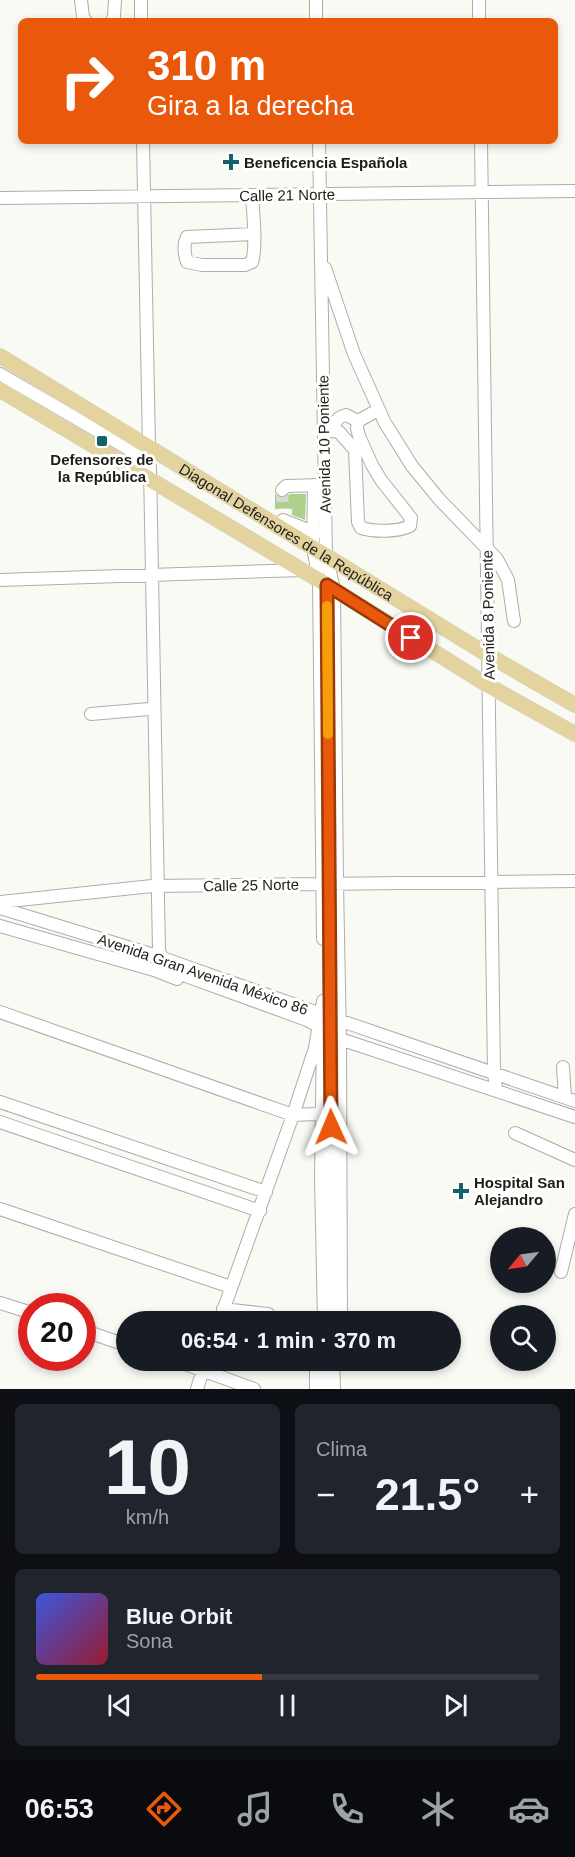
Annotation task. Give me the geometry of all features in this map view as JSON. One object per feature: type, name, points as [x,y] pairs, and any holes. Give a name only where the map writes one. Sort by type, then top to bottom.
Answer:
[{"type":"main road","name":"Diagonal Defensores de la República","points":[[0,356],[149,446],[283,519],[488,655],[575,705]]},
{"type":"main road","name":"Diagonal Defensores de la República","points":[[0,390],[327,585],[489,686],[575,734]]},
{"type":"street","points":[[81,0],[84,18]]},
{"type":"street","points":[[113,18],[116,0]]},
{"type":"street","points":[[141,0],[141,18]]},
{"type":"street","points":[[316,0],[316,18]]},
{"type":"street","points":[[479,0],[479,18]]},
{"type":"street","points":[[143,144],[149,446]]},
{"type":"street","name":"Avenida 10 Poniente","points":[[315,1311],[316,1114],[326,1027],[330,884],[327,585],[318,544],[319,485],[328,430],[319,144]]},
{"type":"street","name":"Avenida 8 Poniente","points":[[481,144],[496,1089]]},
{"type":"street","name":"Calle 21 Norte","points":[[0,198],[575,191]]},
{"type":"street","points":[[252,195],[254,234],[254,256],[252,262],[245,265],[202,265],[187,262],[184,256],[184,243],[187,237],[254,234]]},
{"type":"street","points":[[321,255],[354,354],[378,410],[412,466],[439,500],[497,559],[508,580],[514,621]]},
{"type":"street","points":[[0,365],[318,544]]},
{"type":"street","points":[[0,374],[144,458],[150,467],[148,478],[155,886]]},
{"type":"street","points":[[358,421],[378,410]]},
{"type":"street","points":[[346,414],[358,421],[357,428],[372,465],[411,518],[410,525],[403,530],[368,530],[361,528],[358,522],[355,450],[339,432],[328,430],[340,416],[346,414]]},
{"type":"street","points":[[282,490],[286,486],[319,485]]},
{"type":"street","name":"Avenida 10 Poniente","points":[[318,544],[327,585],[330,884],[324,998],[340,1311]]},
{"type":"street","points":[[0,580],[302,570]]},
{"type":"street","points":[[150,575],[149,709],[158,939],[154,970]]},
{"type":"street","points":[[91,714],[149,709]]},
{"type":"street","name":"Calle 25 Norte","points":[[0,902],[155,886],[575,881]]},
{"type":"street","name":"Avenida Gran Avenida México 86","points":[[0,908],[157,956]]},
{"type":"street","name":"Avenida Gran Avenida México 86","points":[[0,926],[154,970],[326,1027],[575,1117]]},
{"type":"street","points":[[157,956],[175,972],[326,1027]]},
{"type":"street","points":[[0,1012],[293,1115],[316,1114]]},
{"type":"street","points":[[241,1311],[223,1309],[326,1027]]},
{"type":"street","points":[[324,1311],[321,1177],[326,1027]]},
{"type":"street","points":[[326,1027],[333,1311]]},
{"type":"street","name":"Avenida Gran Avenida México 86","points":[[326,1027],[494,1073],[570,1099]]},
{"type":"street","points":[[563,1067],[570,1099]]},
{"type":"street","points":[[0,1102],[266,1192]]},
{"type":"street","points":[[0,1122],[260,1211]]},
{"type":"street","points":[[516,1133],[575,1160]]},
{"type":"street","points":[[0,1209],[231,1287]]},
{"type":"street","points":[[561,1272],[575,1214]]},
{"type":"street","points":[[0,1303],[18,1309]]},
{"type":"street","points":[[96,1335],[116,1342]]},
{"type":"street","points":[[197,1389],[203,1371]]},
{"type":"street","points":[[217,1371],[254,1389]]},
{"type":"street","points":[[316,1371],[316,1389]]},
{"type":"street","points":[[324,1371],[325,1389]]},
{"type":"street","points":[[333,1371],[334,1389]]},
{"type":"street","points":[[342,1371],[342,1389]]},
{"type":"building","points":[[275,494],[279,498],[284,498],[290,494],[306,494],[305,520],[292,515],[292,509],[275,509]]},
{"type":"tunnel","points":[[282,490],[283,509]]},
{"type":"slow traffic","points":[[327,606],[328,734]]},
{"type":"place","name":"Beneficencia Española","points":[[231,162]]},
{"type":"place","name":"Defensores de la República","points":[[102,441]]},
{"type":"place","name":"Hospital San Alejandro","points":[[461,1191]]},
{"type":"route","points":[[331,1127],[327,585],[411,638]]}]
